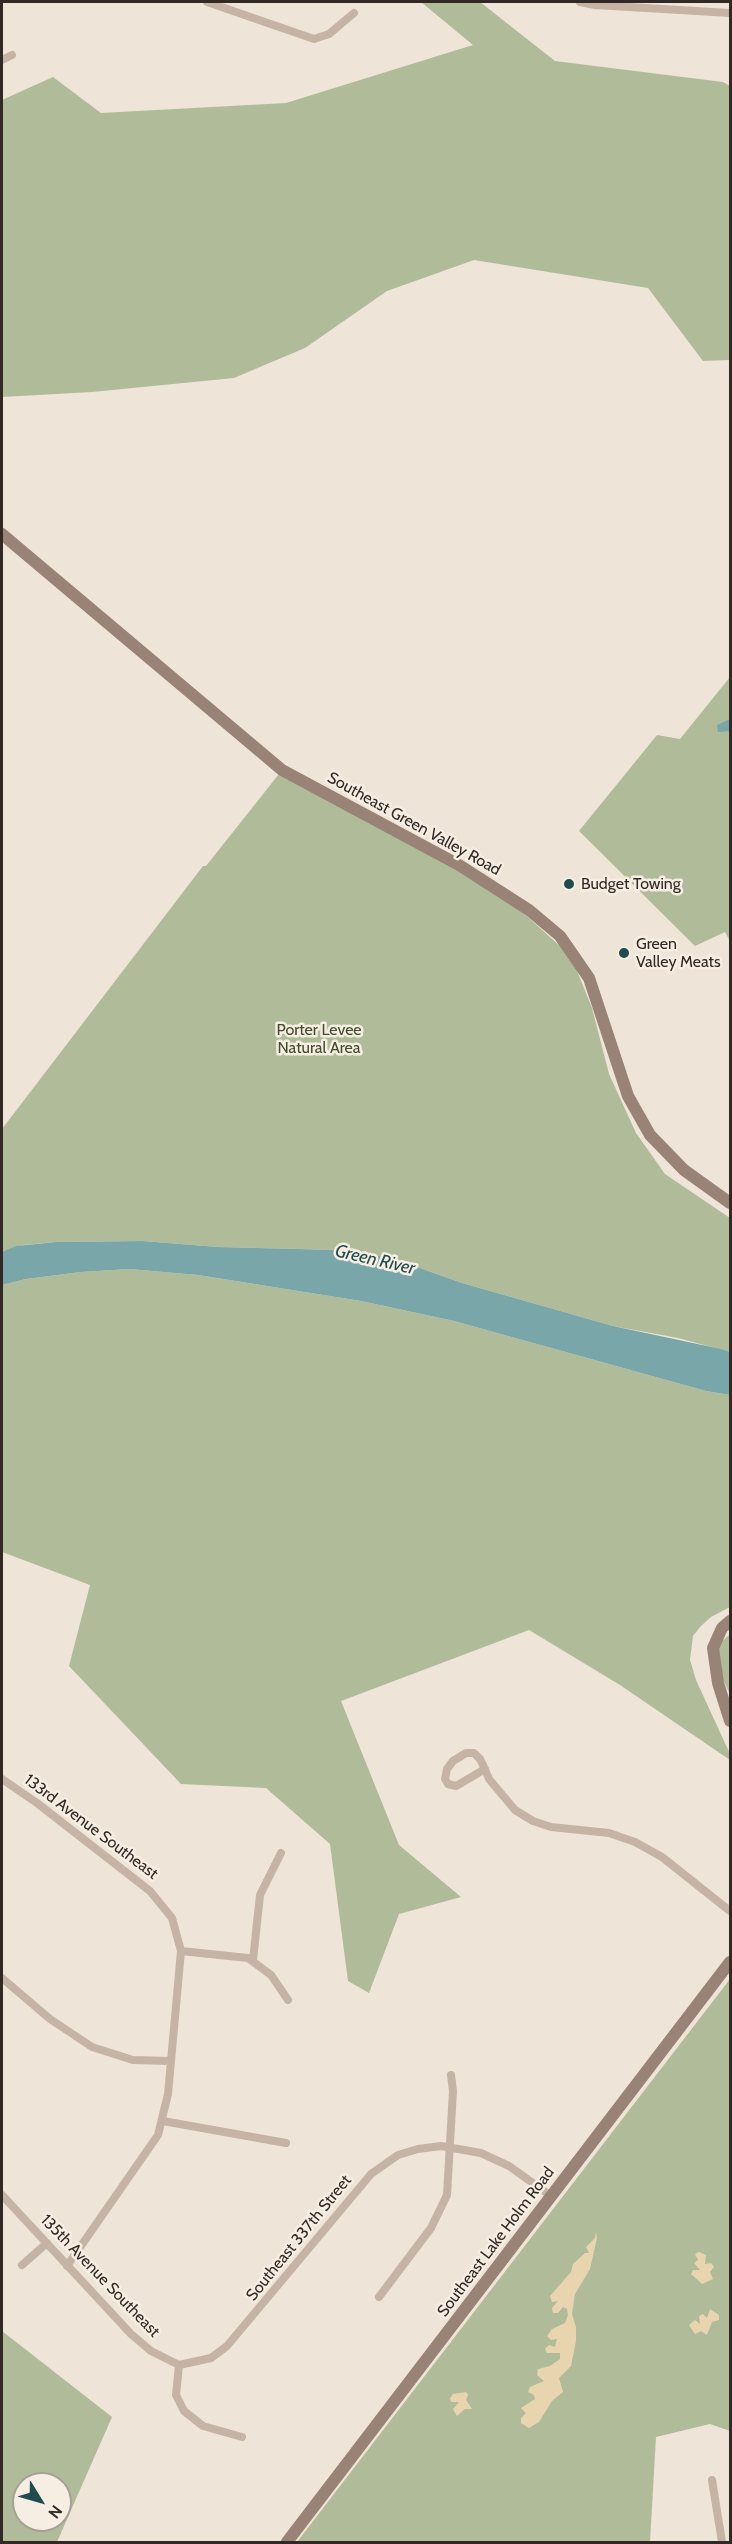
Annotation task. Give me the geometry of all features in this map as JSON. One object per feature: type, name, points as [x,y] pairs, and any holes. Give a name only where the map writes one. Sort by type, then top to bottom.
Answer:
[{"type":"street","points":[[207,2],[314,39],[329,34],[354,13]]},
{"type":"street","points":[[580,2],[595,5],[636,4],[730,13]]},
{"type":"street","points":[[2,60],[12,55]]},
{"type":"street","name":"Southeast Green Valley Road","points":[[2,534],[282,770],[459,865],[529,910],[552,929],[569,947],[589,978],[628,1096],[651,1135],[684,1170],[730,1203]]},
{"type":"street","points":[[730,1621],[722,1629],[713,1648],[718,1683],[730,1721]]},
{"type":"street","points":[[485,1769],[456,1786],[448,1784],[445,1779],[447,1769],[466,1753],[477,1755],[503,1797],[515,1810],[533,1821],[551,1827],[609,1833],[635,1842],[662,1857],[730,1911]]},
{"type":"street","name":"133rd Avenue Southeast","points":[[2,1779],[150,1890],[172,1918],[181,1951]]},
{"type":"street","points":[[253,1960],[260,1895],[281,1853]]},
{"type":"street","points":[[67,2266],[152,2146],[163,2121],[181,1951],[239,1956],[253,1960],[271,1975],[288,2000]]},
{"type":"street","name":"Southeast Lake Holm Road","points":[[287,2542],[730,1962]]},
{"type":"street","points":[[2,1978],[50,2019],[92,2046],[133,2060],[171,2061]]},
{"type":"street","points":[[379,2296],[439,2214],[448,2189],[453,2091],[451,2075]]},
{"type":"street","points":[[163,2121],[286,2143]]},
{"type":"street","name":"Southeast 337th Street","points":[[179,2365],[211,2358],[228,2346],[380,2166],[407,2151],[450,2147],[494,2157],[551,2196]]},
{"type":"street","name":"135th Avenue Southeast","points":[[2,2195],[143,2345],[179,2365]]},
{"type":"street","points":[[22,2265],[47,2243]]},
{"type":"street","points":[[179,2365],[176,2396],[183,2411],[211,2429],[242,2437]]},
{"type":"street","points":[[712,2480],[722,2542]]},
{"type":"green space","points":[[421,2],[480,2],[555,61],[723,82],[730,86],[730,360],[703,361],[648,288],[474,260],[387,291],[305,348],[234,378],[92,392],[2,397],[2,100],[53,77],[101,113],[286,103],[473,45]]},
{"type":"green space","points":[[730,677],[730,941],[725,932],[695,946],[579,831],[657,735],[680,739]]},
{"type":"green space","name":"Porter Levee Natural Area","points":[[279,774],[442,861],[520,910],[571,956],[592,1008],[609,1074],[636,1133],[665,1174],[730,1218],[730,1352],[678,1338],[613,1326],[462,1283],[392,1258],[338,1250],[218,1247],[143,1241],[56,1242],[23,1245],[2,1252],[2,1129],[203,866],[206,866]]},
{"type":"green space","points":[[129,1269],[198,1275],[361,1301],[454,1321],[706,1391],[730,1395],[730,1607],[711,1617],[693,1636],[690,1660],[696,1680],[730,1754],[730,1760],[620,1685],[529,1630],[341,1701],[399,1845],[461,1897],[399,1914],[369,1993],[348,1981],[330,1844],[266,1788],[181,1784],[69,1666],[90,1585],[2,1552],[2,1285],[26,1279],[81,1272]]},
{"type":"green space","points":[[730,1634],[730,1694],[718,1670],[717,1646]]},
{"type":"green space","points":[[730,1979],[730,2431],[710,2424],[656,2437],[650,2542],[297,2542]]},
{"type":"green space","points":[[2,2331],[112,2417],[72,2508],[72,2472],[12,2472],[12,2532],[61,2532],[57,2542],[2,2542]]},
{"type":"sand","points":[[596,2232],[597,2238],[590,2269],[575,2294],[572,2314],[576,2327],[576,2341],[571,2366],[559,2378],[563,2392],[552,2401],[539,2422],[529,2428],[521,2423],[521,2418],[526,2413],[521,2408],[535,2399],[534,2395],[528,2392],[530,2387],[544,2381],[537,2375],[538,2369],[550,2366],[560,2359],[560,2353],[547,2353],[545,2349],[549,2345],[555,2347],[557,2339],[551,2340],[547,2336],[552,2329],[565,2323],[568,2315],[567,2309],[563,2307],[558,2313],[553,2313],[552,2308],[558,2301],[552,2302],[550,2296],[571,2272],[573,2264],[585,2253],[589,2253],[586,2247],[595,2238]]},
{"type":"sand","points":[[699,2252],[706,2255],[705,2264],[711,2263],[714,2267],[710,2272],[713,2279],[702,2284],[691,2274],[693,2270],[700,2270],[694,2263],[698,2260],[695,2254]]},
{"type":"sand","points":[[710,2309],[719,2315],[719,2320],[712,2322],[707,2335],[701,2331],[695,2334],[689,2325],[695,2320],[700,2324],[699,2316],[703,2314],[707,2318]]},
{"type":"sand","points":[[466,2392],[468,2395],[466,2400],[472,2409],[465,2409],[457,2416],[453,2409],[459,2402],[451,2402],[450,2398],[453,2394]]},
{"type":"water","points":[[730,719],[730,731],[718,732],[717,725]]},
{"type":"water","name":"Green River","points":[[143,1241],[218,1247],[338,1250],[392,1258],[462,1283],[613,1326],[730,1352],[730,1395],[706,1391],[454,1321],[361,1301],[198,1275],[129,1269],[81,1272],[26,1279],[2,1285],[2,1252],[16,1246],[56,1242]]},
{"type":"place","name":"Budget Towing","points":[[569,884]]},
{"type":"place","name":"Green Valley Meats","points":[[624,953]]}]
